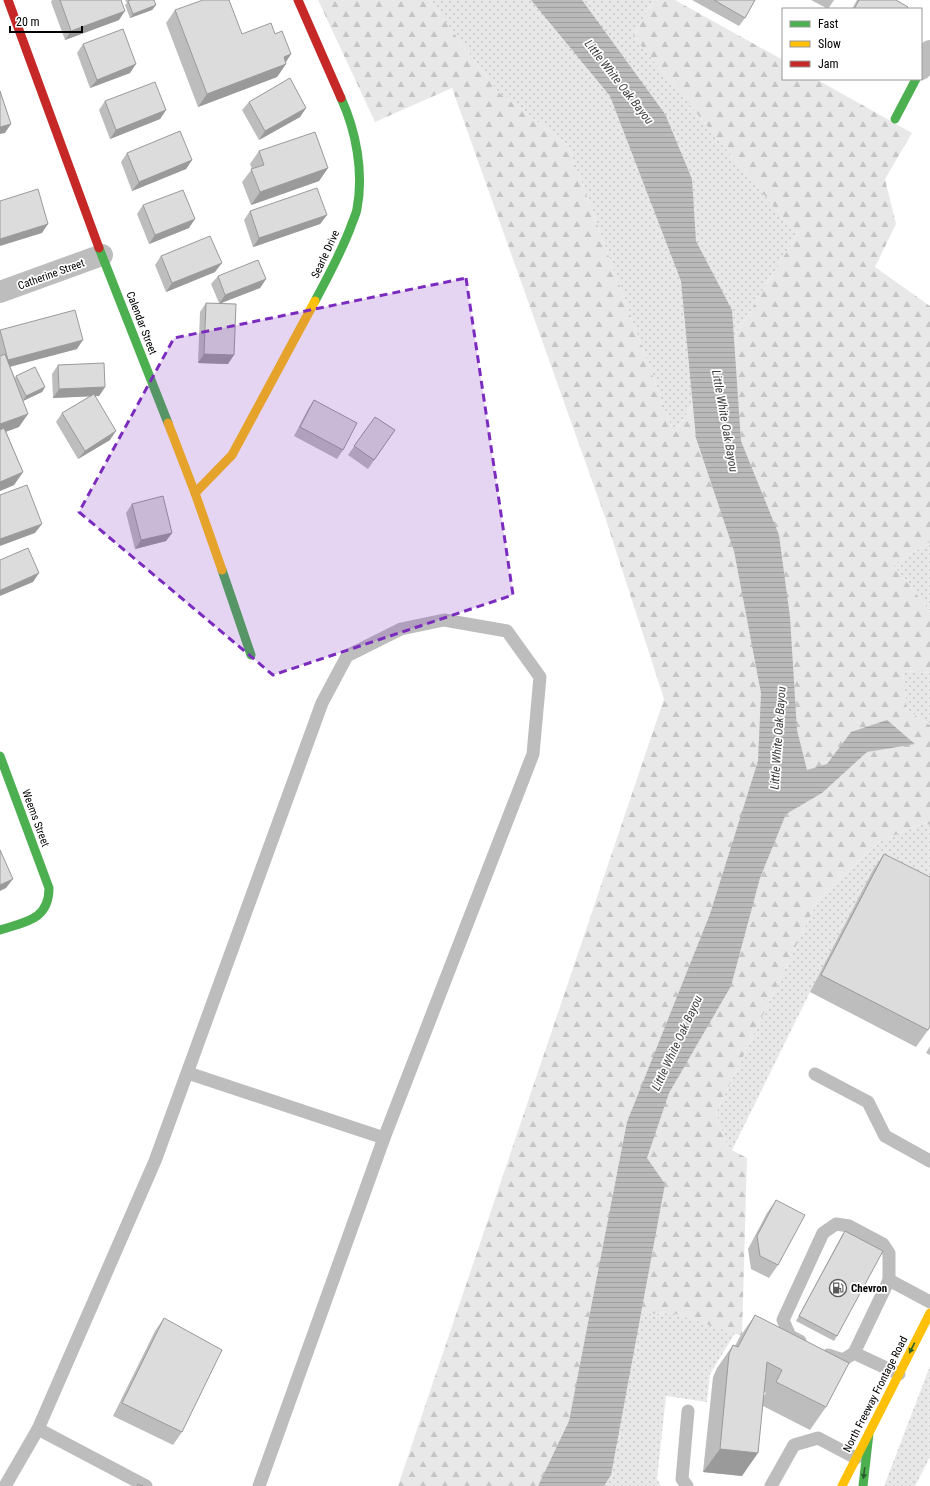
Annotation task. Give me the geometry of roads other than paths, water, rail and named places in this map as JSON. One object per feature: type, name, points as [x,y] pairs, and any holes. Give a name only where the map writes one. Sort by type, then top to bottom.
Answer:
[{"type":"main road","name":"Calendar Street","points":[[8,0],[102,255],[195,492],[251,655]]},
{"type":"main road","name":"Searle Drive","points":[[195,492],[232,455],[340,255],[357,209],[359,168],[356,144],[348,113],[298,0]]},
{"type":"main road","points":[[895,119],[915,80]]},
{"type":"main road","name":"Weems Street","points":[[0,756],[49,888],[49,900],[46,908],[30,919],[0,930]]},
{"type":"main road","name":"North Freeway Frontage Road","points":[[842,1486],[930,1313]]},
{"type":"main road","points":[[863,1486],[869,1433]]},
{"type":"street","points":[[922,67],[930,51]]},
{"type":"street","name":"Catherine Street","points":[[0,292],[102,255]]},
{"type":"lane","points":[[4,1486],[38,1429],[155,1160],[322,703],[347,656],[401,629],[444,620],[507,631],[540,677],[533,754],[384,1138],[259,1486]]},
{"type":"lane","points":[[188,1073],[384,1138]]},
{"type":"lane","points":[[815,1074],[868,1102],[885,1136],[930,1161]]},
{"type":"lane","points":[[836,1224],[849,1226],[883,1244],[889,1253],[889,1280],[854,1353],[843,1360],[814,1350],[790,1336],[783,1320],[823,1233],[836,1224]]},
{"type":"lane","points":[[889,1280],[930,1302]]},
{"type":"lane","points":[[854,1353],[899,1374]]},
{"type":"lane","points":[[687,1486],[682,1479],[688,1411]]},
{"type":"lane","points":[[38,1429],[146,1486]]},
{"type":"lane","points":[[771,1486],[794,1445],[818,1438],[856,1458]]},
{"type":"water","name":"Little White Oak Bayou","points":[[531,0],[582,0],[665,114],[692,179],[696,241],[732,310],[741,441],[779,535],[790,617],[797,730],[807,770],[827,764],[851,732],[887,720],[915,744],[867,752],[822,793],[786,814],[760,878],[731,986],[669,1093],[647,1158],[665,1184],[611,1475],[604,1486],[538,1486],[569,1421],[627,1122],[710,914],[758,761],[761,693],[734,551],[696,438],[681,281],[610,96]]},
{"type":"place","name":"Chevron","points":[[838,1288]]}]
